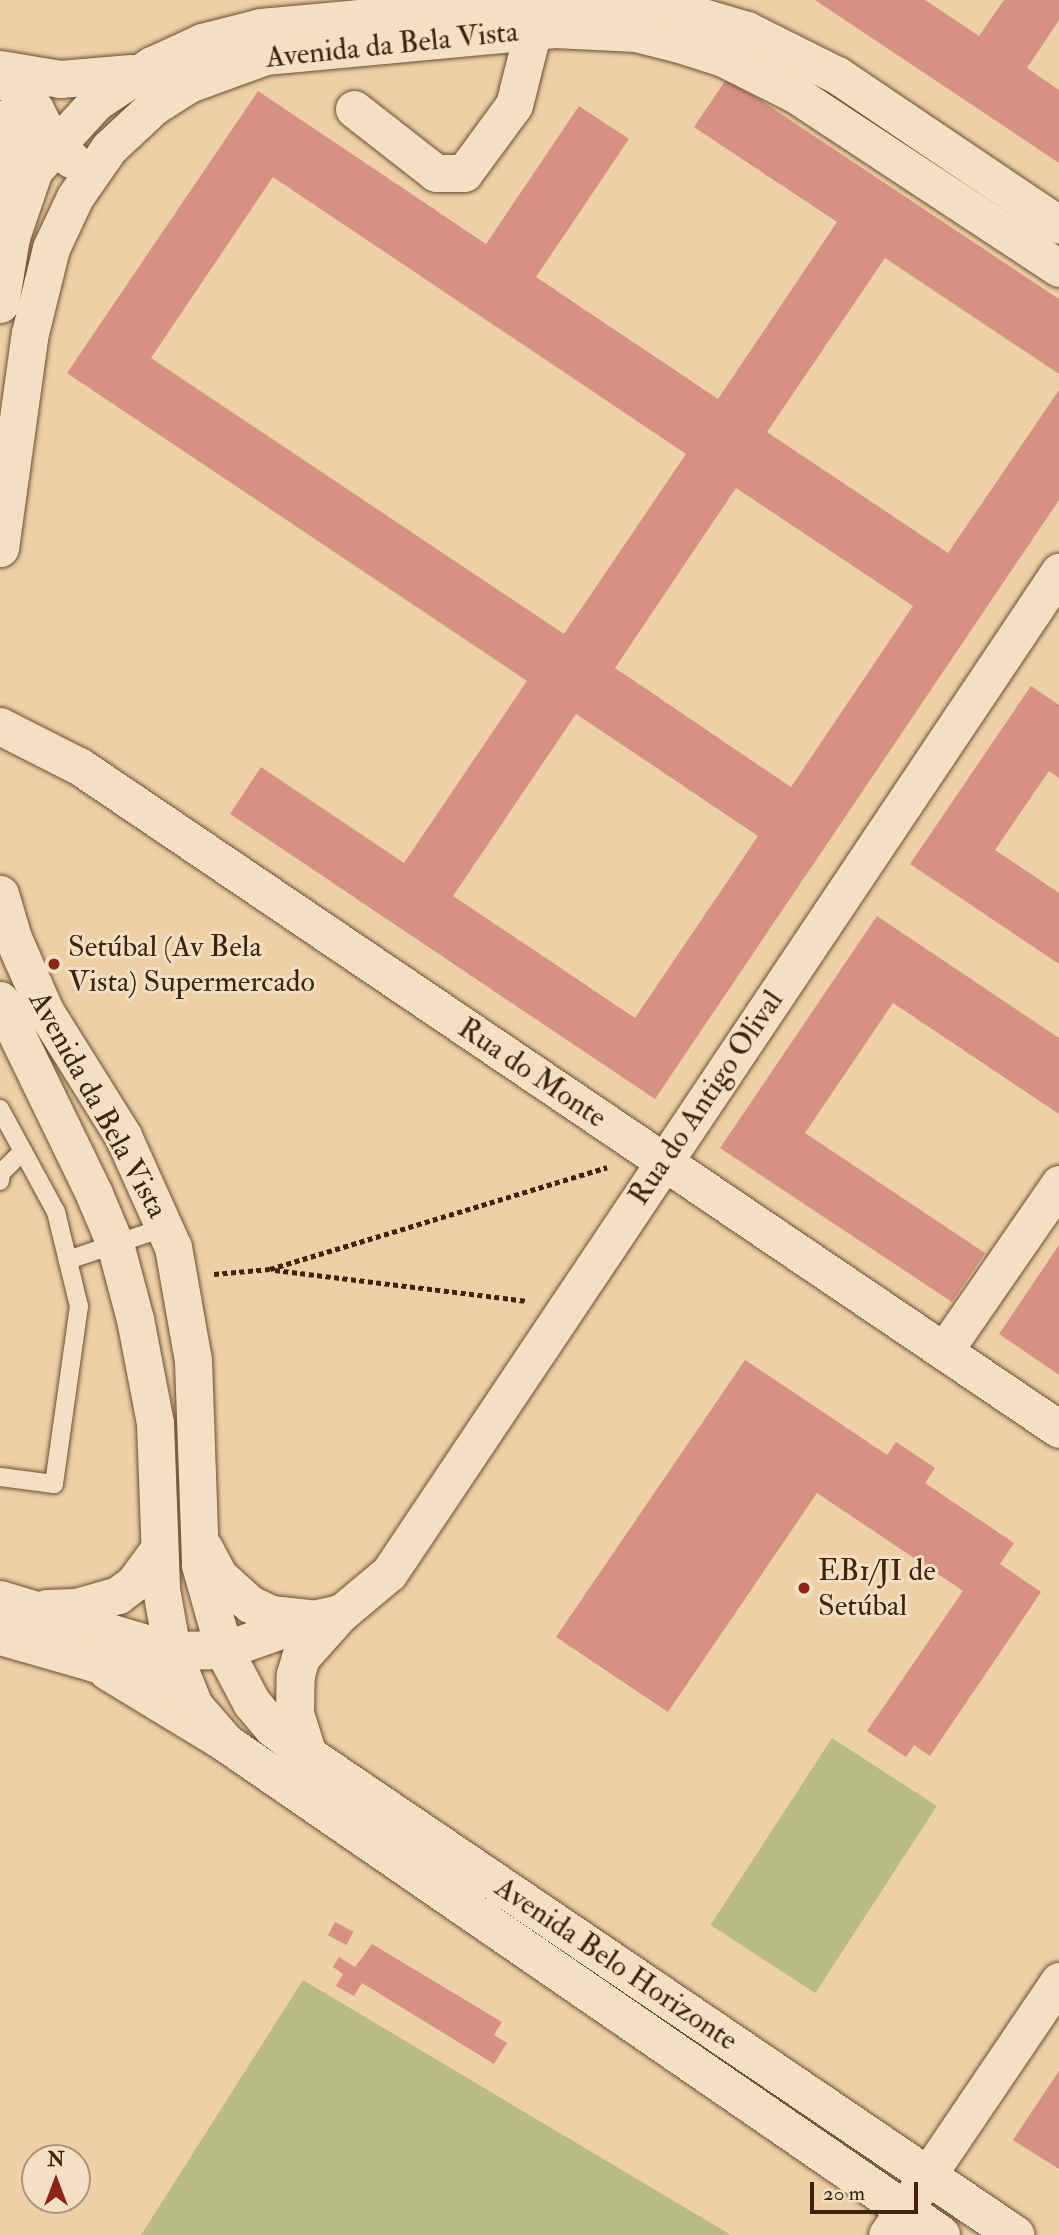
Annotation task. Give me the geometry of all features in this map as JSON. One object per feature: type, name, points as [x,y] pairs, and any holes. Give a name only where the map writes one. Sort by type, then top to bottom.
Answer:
[{"type":"street","name":"Avenida da Bela Vista","points":[[0,304],[14,227],[34,170],[53,145],[96,102],[143,71],[202,42],[300,23],[557,2],[679,4],[745,15],[1059,225]]},
{"type":"street","name":"Avenida da Bela Vista","points":[[0,548],[41,288],[51,248],[89,174],[130,126],[154,106],[189,84],[265,55],[533,30],[636,33],[723,58],[760,74],[1059,268]]},
{"type":"street","points":[[354,109],[436,173],[464,173],[514,105],[533,30]]},
{"type":"street","points":[[0,71],[61,79],[143,71]]},
{"type":"street","points":[[0,71],[35,109],[53,145]]},
{"type":"street","points":[[0,119],[30,139],[53,145],[89,174]]},
{"type":"street","points":[[0,130],[13,195],[14,227]]},
{"type":"street","name":"Rua do Antigo Olival","points":[[230,1662],[325,1621],[389,1573],[1059,572]]},
{"type":"street","name":"Rua do Monte","points":[[0,726],[79,766],[1059,1429]]},
{"type":"street","name":"Avenida da Bela Vista","points":[[0,894],[13,938],[44,1011],[123,1136],[166,1227],[181,1279],[193,1360],[198,1531],[210,1613],[230,1662]]},
{"type":"street","name":"Avenida da Bela Vista","points":[[0,1000],[115,1244],[155,1423],[159,1549],[177,1665]]},
{"type":"street","points":[[944,1352],[1059,1184]]},
{"type":"street","points":[[198,1531],[213,1568],[250,1604],[271,1614],[325,1621],[301,1658],[296,1675],[295,1714],[309,1755]]},
{"type":"street","points":[[15,1604],[106,1601],[134,1583],[159,1549]]},
{"type":"street","name":"Avenida Belo Horizonte","points":[[15,1604],[177,1665],[206,1724],[226,1743]]},
{"type":"street","name":"Avenida Belo Horizonte","points":[[0,1636],[94,1663],[177,1665],[230,1662],[252,1703],[273,1728],[309,1755],[1015,2235]]},
{"type":"street","name":"Avenida Belo Horizonte","points":[[94,1663],[226,1743],[895,2223],[941,2235]]},
{"type":"street","points":[[895,2223],[1059,1981]]},
{"type":"lane","points":[[0,1110],[56,1212],[79,1306],[54,1484],[0,1477]]},
{"type":"lane","points":[[0,1181],[1,1173],[23,1151]]},
{"type":"lane","points":[[68,1260],[166,1227]]},
{"type":"path","points":[[181,1279],[270,1269],[615,1165]]},
{"type":"path","points":[[270,1269],[531,1301]]},
{"type":"green space","points":[[832,1738],[937,1806],[815,1993],[711,1925]]},
{"type":"green space","points":[[303,1980],[731,2235],[141,2235]]},
{"type":"building","points":[[815,0],[925,0],[979,36],[1004,0],[1059,0],[1059,20],[1027,68],[1059,90],[1059,163]]},
{"type":"building","points":[[727,78],[1059,299],[1059,374],[885,258],[767,432],[948,553],[1059,390],[1059,500],[655,1099],[230,814],[261,767],[404,863],[527,681],[67,373],[258,91],[486,244],[579,106],[629,139],[536,277],[718,399],[837,222],[694,127]],"holes":[[[273,177],[686,454],[564,634],[151,358]],[[736,488],[913,606],[791,787],[615,668]],[[576,714],[758,836],[635,1018],[453,896]]]},
{"type":"building","points":[[1031,686],[1059,705],[1059,778],[1049,771],[995,850],[1059,893],[1059,964],[910,864]]},
{"type":"building","points":[[877,916],[1059,1038],[1059,1114],[893,1003],[805,1133],[985,1253],[952,1302],[720,1148]]},
{"type":"building","points":[[1059,1245],[1059,1375],[999,1334]]},
{"type":"building","points":[[745,1360],[887,1455],[896,1442],[935,1468],[925,1483],[1014,1543],[1000,1564],[1041,1592],[930,1756],[914,1745],[906,1757],[867,1731],[963,1591],[817,1493],[668,1712],[556,1637]]},
{"type":"building","points":[[335,1922],[354,1932],[346,1945],[328,1935]]},
{"type":"building","points":[[372,1944],[502,2022],[494,2035],[507,2043],[494,2064],[362,1983],[354,1996],[336,1986],[343,1974],[333,1967],[339,1957],[355,1967]]},
{"type":"building","points":[[1059,2071],[1059,2169],[1013,2140]]},
{"type":"place","name":"Setúbal (Av Bela Vista) Supermercado","points":[[54,964]]},
{"type":"place","name":"EB1/JI de Setúbal","points":[[804,1588]]}]
